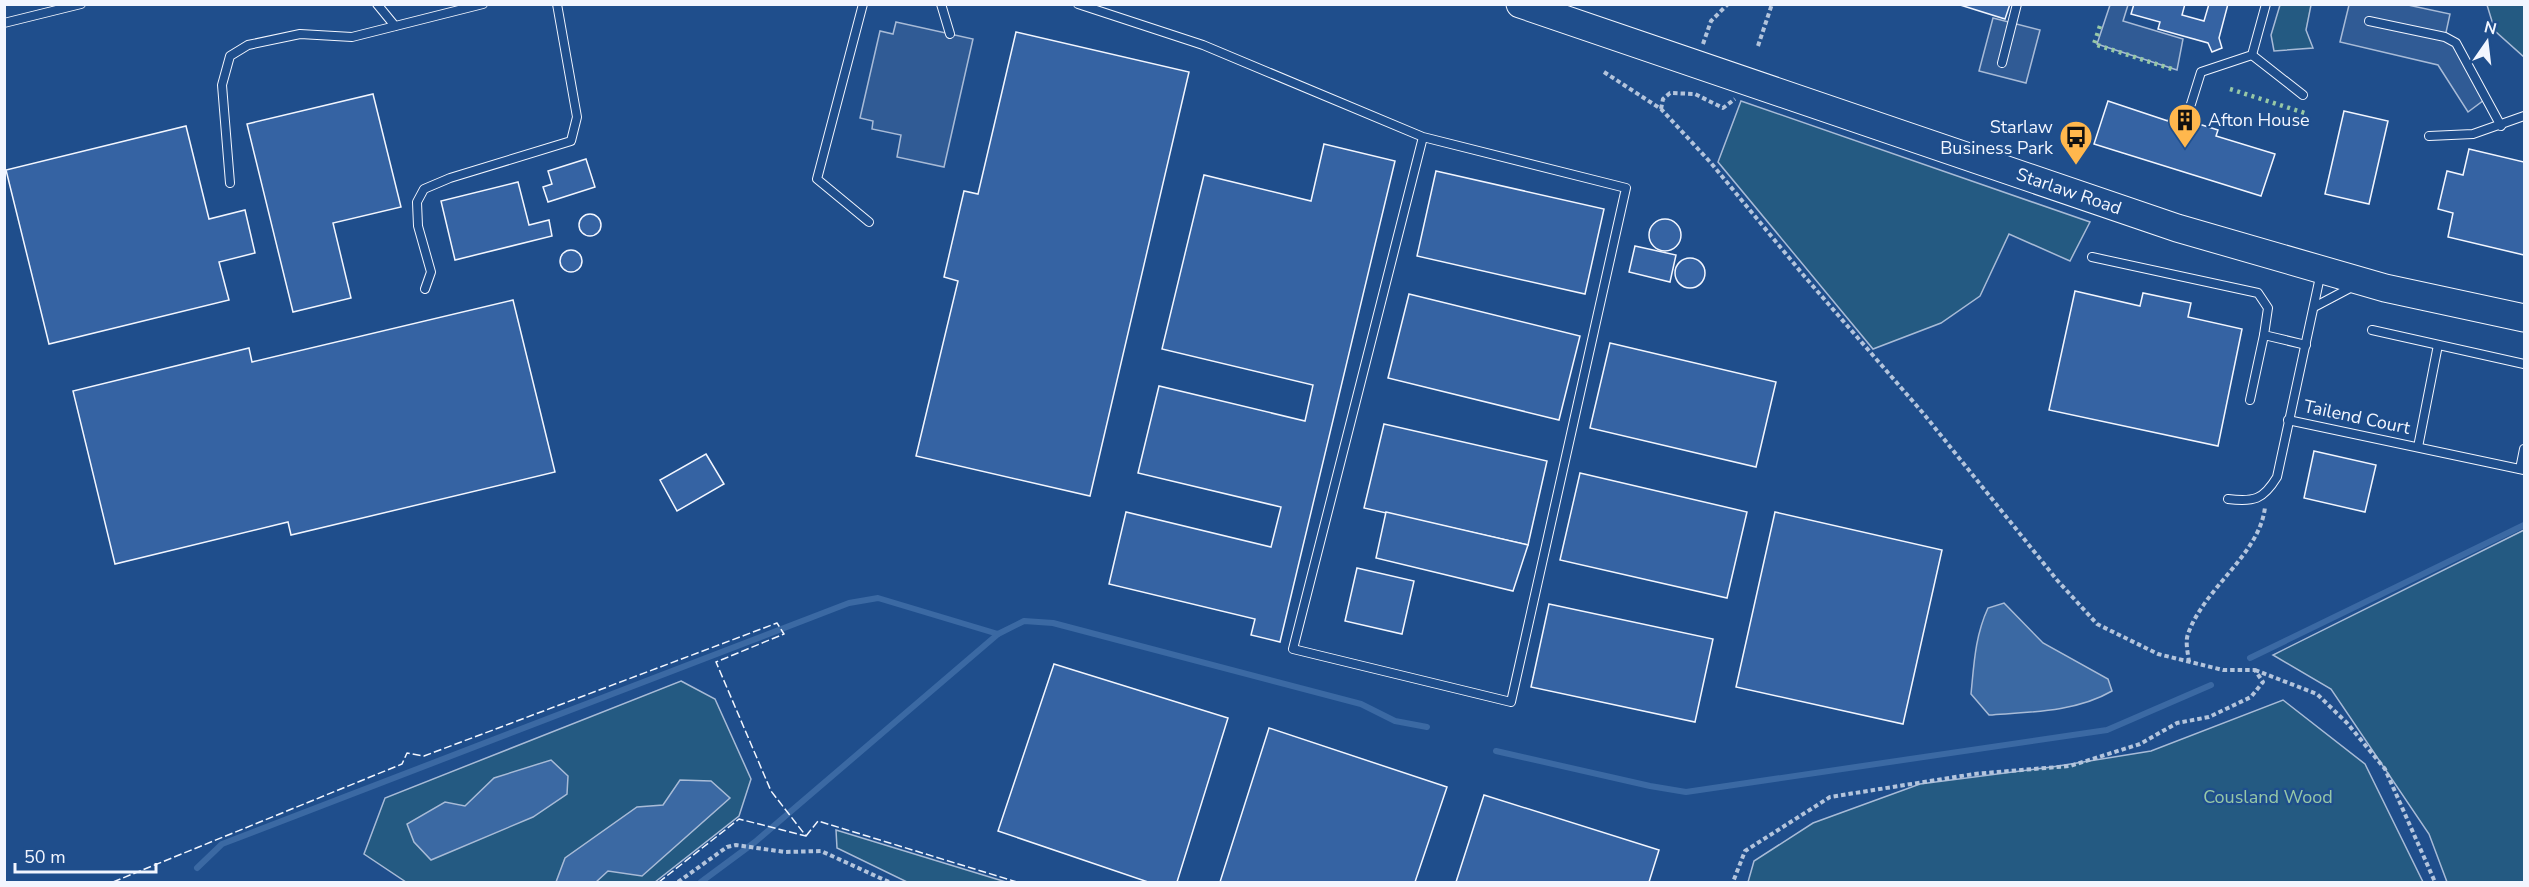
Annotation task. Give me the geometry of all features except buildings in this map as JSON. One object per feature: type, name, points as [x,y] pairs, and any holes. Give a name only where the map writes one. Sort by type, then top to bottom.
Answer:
[{"type":"main road","name":"Starlaw Road","points":[[1520,4],[2177,228],[2385,288],[2524,318]]},
{"type":"lane","points":[[4,23],[81,4]]},
{"type":"lane","points":[[377,4],[395,26]]},
{"type":"lane","points":[[231,183],[222,85],[230,56],[248,45],[300,34],[352,37],[483,4]]},
{"type":"lane","points":[[425,289],[431,272],[418,226],[417,202],[424,189],[450,178],[571,141],[578,117],[557,4]]},
{"type":"lane","points":[[863,4],[817,179],[869,222]]},
{"type":"lane","points":[[941,4],[950,34]]},
{"type":"lane","points":[[1078,4],[1203,45],[1423,137],[1626,188],[1511,702],[1293,650],[1423,137]]},
{"type":"lane","points":[[2002,63],[2017,4]]},
{"type":"lane","points":[[2252,55],[2265,4]]},
{"type":"lane","points":[[2368,21],[2445,37],[2457,43],[2501,126]]},
{"type":"lane","points":[[2252,55],[2303,96]]},
{"type":"lane","points":[[2191,104],[2201,72],[2252,55]]},
{"type":"lane","points":[[2430,136],[2474,134],[2524,116]]},
{"type":"lane","points":[[2092,257],[2258,293],[2268,308],[2250,400]]},
{"type":"lane","points":[[2228,499],[2247,501],[2266,494],[2277,477],[2322,270]]},
{"type":"lane","points":[[2316,306],[2355,286],[2385,288]]},
{"type":"lane","points":[[2372,330],[2524,364]]},
{"type":"lane","points":[[2264,336],[2306,345]]},
{"type":"lane","name":"Tailend Court","points":[[2418,447],[2438,345]]},
{"type":"lane","name":"Tailend Court","points":[[2288,420],[2522,469],[2524,449]]},
{"type":"path","points":[[1758,46],[1772,4]]},
{"type":"path","points":[[1604,72],[1661,109],[1711,163],[1805,278],[1923,413],[2056,580],[2097,624],[2158,654],[2223,670],[2255,669],[2318,694],[2347,723],[2385,769],[2435,882]]},
{"type":"path","points":[[1661,109],[1663,99],[1670,93],[1695,94],[1723,108],[1739,94]]},
{"type":"path","points":[[2189,662],[2187,636],[2197,616],[2224,576],[2258,535],[2266,494]]},
{"type":"path","points":[[1733,882],[1745,851],[1830,797],[1974,774],[2070,766],[2140,744],[2178,723],[2209,717],[2251,697],[2263,682],[2255,669]]},
{"type":"path","points":[[678,882],[727,847],[736,845],[764,850],[821,851],[889,882]]},
{"type":"green space","points":[[2280,5],[2311,5],[2306,30],[2313,48],[2274,51],[2271,35]]},
{"type":"green space","points":[[2487,5],[2524,5],[2524,57],[2495,31]]},
{"type":"green space","points":[[1741,101],[2090,222],[2070,261],[2009,234],[1980,296],[1941,323],[1873,349],[1718,162]]},
{"type":"green space","points":[[2524,530],[2524,882],[2447,882],[2429,834],[2331,689],[2273,655]]},
{"type":"green space","points":[[681,681],[715,699],[751,779],[739,816],[655,882],[406,882],[364,854],[385,798]]},
{"type":"green space","name":"Cousland Wood","points":[[2283,700],[2365,764],[2423,882],[1748,882],[1754,861],[1813,823],[1920,784],[2052,767],[2151,751]]},
{"type":"green space","points":[[836,830],[1006,882],[907,882],[837,848]]},
{"type":"shaded area","points":[[2110,5],[2128,5],[2123,21],[2183,39],[2177,70],[2097,44]]},
{"type":"shaded area","points":[[2349,5],[2408,5],[2450,14],[2445,37],[2457,43],[2488,97],[2468,112],[2438,65],[2340,42]]},
{"type":"shaded area","points":[[1993,18],[2040,30],[2026,83],[1979,71]]},
{"type":"shaded area","points":[[896,22],[973,39],[944,167],[897,157],[901,135],[872,129],[873,121],[860,118],[880,31],[893,34]]},
{"type":"shaded area","points":[[2004,603],[2043,643],[2108,679],[2112,691],[2068,707],[1989,715],[1971,694],[1974,661],[1980,629],[1988,608]]},
{"type":"shaded area","points":[[551,760],[568,776],[567,794],[533,817],[431,860],[414,842],[407,824],[445,802],[465,806],[494,778]]},
{"type":"shaded area","points":[[680,780],[711,781],[730,798],[642,876],[608,871],[596,882],[556,882],[565,858],[637,807],[663,805]]},
{"type":"waterway","points":[[2250,658],[2524,525]]},
{"type":"waterway","points":[[197,868],[222,844],[849,603],[878,598],[998,634],[1024,621],[1053,623],[1361,704],[1395,721],[1427,727]]},
{"type":"waterway","points":[[701,882],[755,842],[998,634]]},
{"type":"waterway","points":[[1496,751],[1686,792],[2107,730],[2211,685]]},
{"type":"hedge","points":[[2100,26],[2094,44],[2175,70]]},
{"type":"hedge","points":[[2230,89],[2308,114]]},
{"type":"fence","points":[[113,882],[402,764],[407,753],[424,756],[777,623],[784,634],[716,662],[771,791],[806,836],[739,819],[659,882]]},
{"type":"fence","points":[[806,836],[818,821],[1017,882]]},
{"type":"place","name":"Afton House","points":[[2185,149]]},
{"type":"place","name":"Starlaw Business Park","points":[[2076,166]]}]
